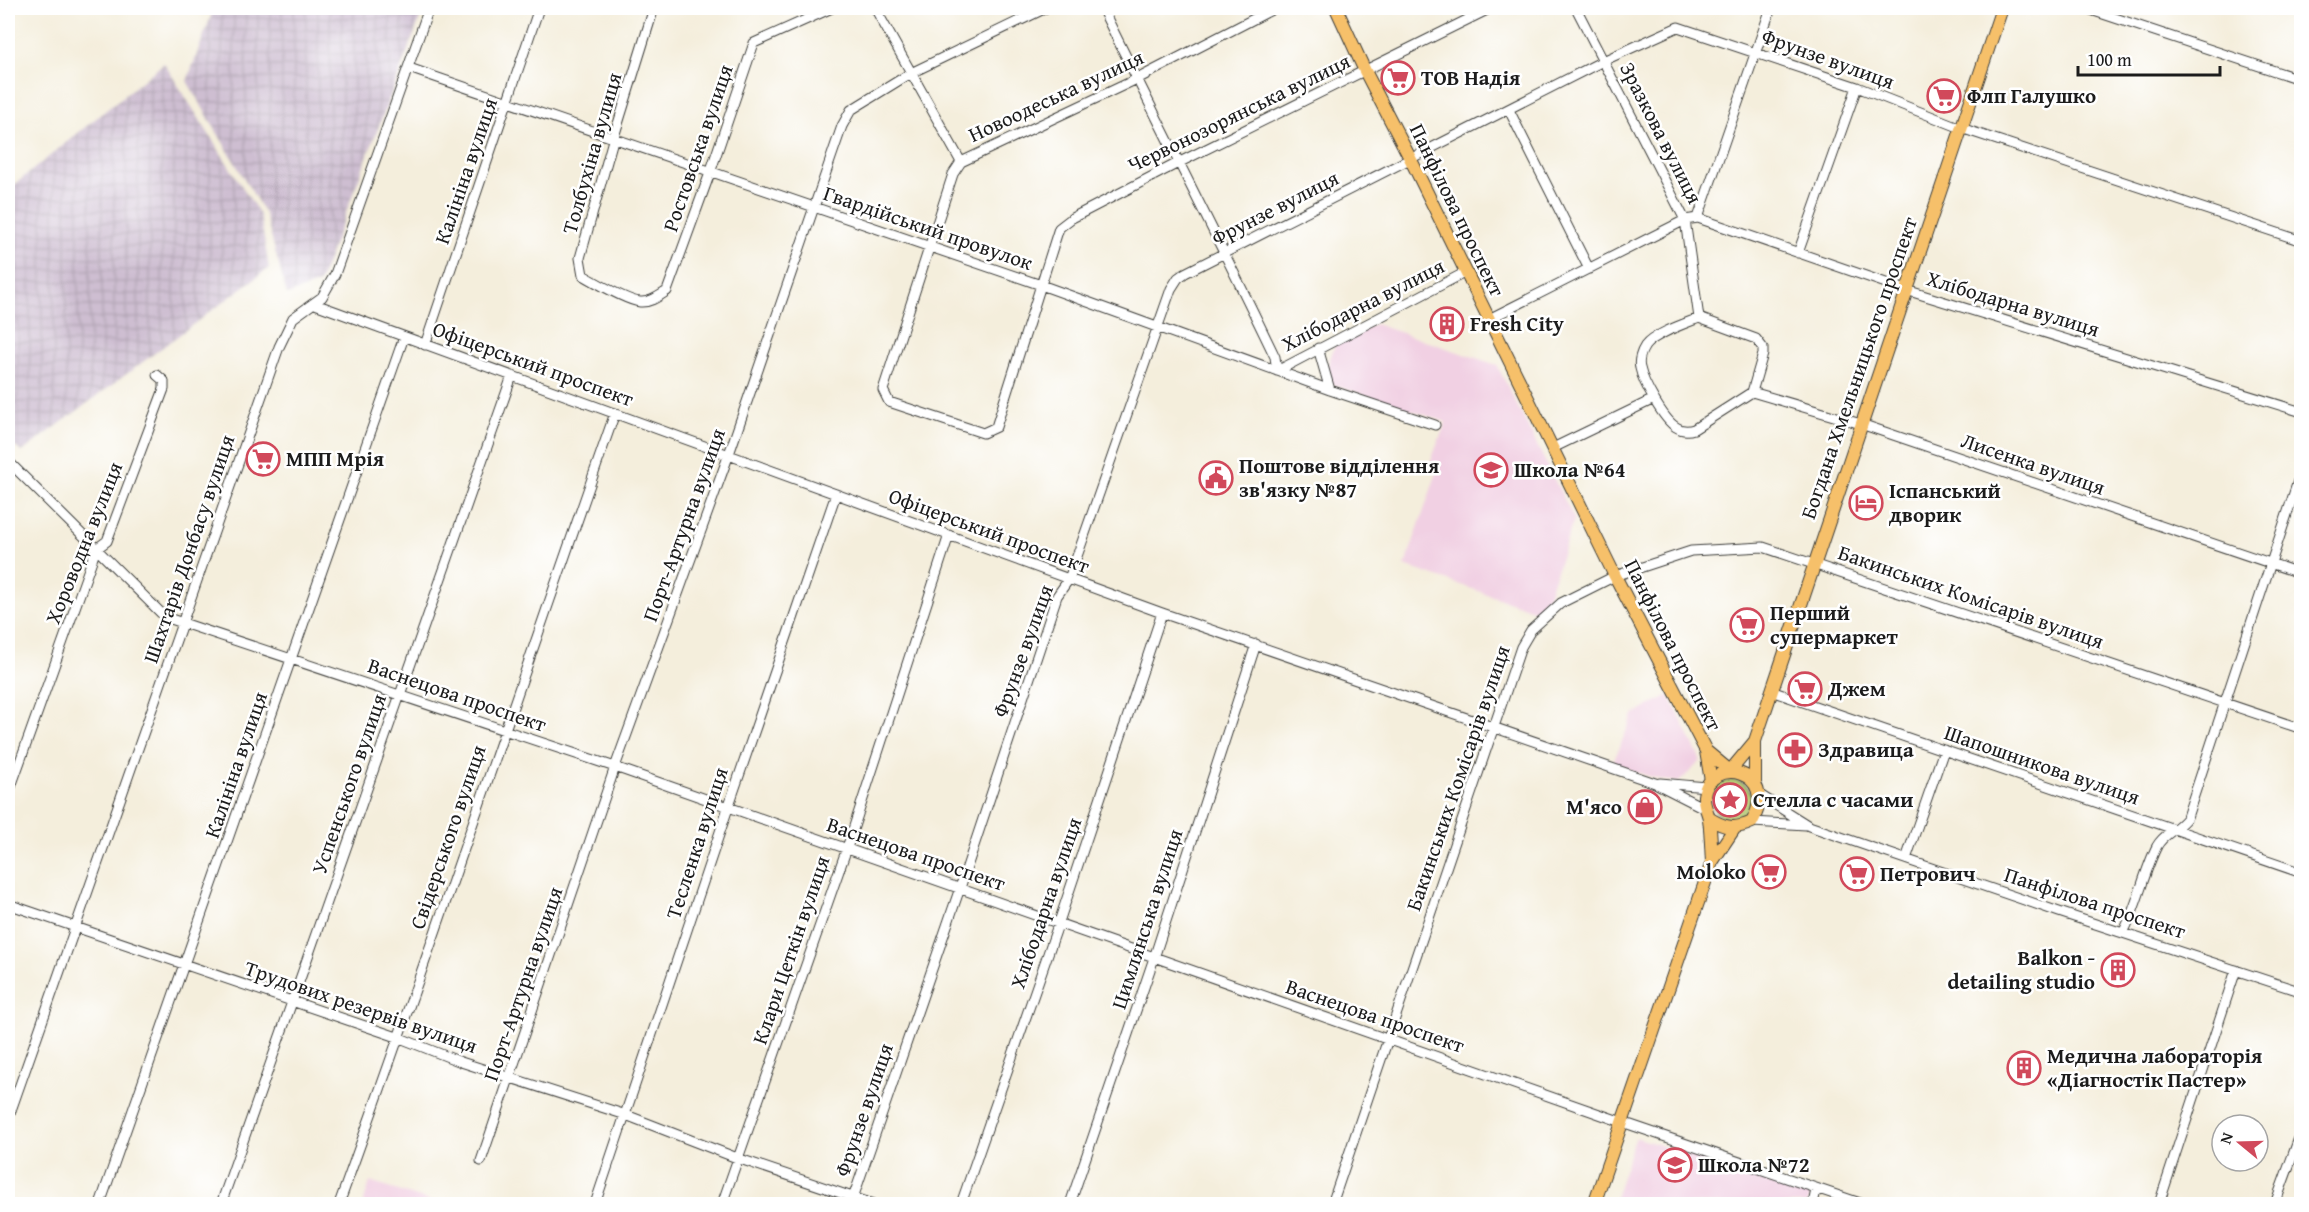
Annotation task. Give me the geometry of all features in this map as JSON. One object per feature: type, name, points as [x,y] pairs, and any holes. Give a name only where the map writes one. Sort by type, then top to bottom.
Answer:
[{"type":"main road","name":"Панфілова проспект","points":[[1336,8],[1615,576],[1706,751],[1709,784]]},
{"type":"main road","name":"Богдана Хмельницького проспект","points":[[1755,741],[2002,8]]},
{"type":"main road","points":[[1712,862],[1704,798],[1709,784],[1720,775],[1730,771],[1755,741]]},
{"type":"main road","points":[[1594,1204],[1712,862],[1734,829],[1752,822],[1759,810],[1760,795],[1755,783],[1755,741]]},
{"type":"main road","name":"Панфілова проспект","points":[[1706,751],[1730,771]]},
{"type":"main road","points":[[1730,771],[1742,774],[1755,783]]},
{"type":"main road","points":[[1707,814],[1720,825],[1734,829]]},
{"type":"street","name":"Шахтарів Донбасу вулиця","points":[[8,1119],[285,332],[293,318],[315,304],[329,287],[429,8]]},
{"type":"street","name":"Калініна вулиця","points":[[425,345],[539,8]]},
{"type":"street","name":"Толбухіна вулиця","points":[[614,292],[583,275],[580,258],[613,140],[654,8]]},
{"type":"street","name":"Ростовська вулиця","points":[[614,292],[640,302],[654,299],[667,291],[754,43],[832,8]]},
{"type":"street","points":[[875,8],[961,162]]},
{"type":"street","name":"Порт-Артурна вулиця","points":[[481,1161],[615,767],[729,454],[842,126],[851,110],[911,73],[1046,8]]},
{"type":"street","points":[[1102,8],[1275,357],[1276,371]]},
{"type":"street","name":"Новоодеська вулиця","points":[[1041,285],[996,427],[983,433],[889,402],[883,390],[953,174],[961,162],[1137,79],[1275,8]]},
{"type":"street","name":"Червонозорянська вулиця","points":[[1041,285],[1059,228],[1071,218],[1491,8]]},
{"type":"street","name":"Зразкова вулиця","points":[[1576,8],[1685,220],[1699,318]]},
{"type":"street","points":[[1698,218],[1771,8]]},
{"type":"street","points":[[2085,8],[2301,80]]},
{"type":"street","name":"Фрунзе вулиця","points":[[852,1201],[960,888],[1057,596],[1069,579],[1157,327],[1171,289],[1178,278],[1603,61],[1678,27],[1857,87],[1961,128],[2301,241]]},
{"type":"street","name":"Гвардійський провулок","points":[[409,68],[508,104],[1041,285],[1276,371],[1435,425]]},
{"type":"street","points":[[1798,253],[1857,87]]},
{"type":"street","points":[[1509,110],[1589,269]]},
{"type":"street","name":"Хлібодарна вулиця","points":[[1489,319],[1685,220],[1698,218],[1906,290],[2301,412]]},
{"type":"street","name":"Хлібодарна вулиця","points":[[1276,371],[1466,272]]},
{"type":"street","name":"Офіцерський проспект","points":[[315,304],[1162,613],[1655,783]]},
{"type":"street","points":[[1699,318],[1759,342],[1763,354],[1752,392],[1694,429],[1689,431],[1680,429],[1672,424],[1654,399],[1640,368],[1644,348],[1653,338],[1699,318]]},
{"type":"street","name":"Калініна вулиця","points":[[100,1204],[404,337]]},
{"type":"street","points":[[1318,348],[1330,390]]},
{"type":"street","name":"Хороводна вулиця","points":[[8,795],[96,549],[107,541],[164,389],[164,381],[157,375]]},
{"type":"street","name":"Успенського вулиця","points":[[221,1204],[512,376]]},
{"type":"street","name":"Лисенка вулиця","points":[[1752,392],[1861,424],[2301,574]]},
{"type":"street","points":[[1553,448],[1654,399]]},
{"type":"street","name":"Свідерського вулиця","points":[[339,1204],[400,1038],[504,730],[615,413]]},
{"type":"street","name":"Васнецова проспект","points":[[9,465],[165,618],[292,658],[615,767],[1816,1190],[1863,1204]]},
{"type":"street","points":[[2123,933],[2134,911],[2158,845],[2187,817],[2301,469]]},
{"type":"street","name":"Тесленка вулиця","points":[[595,1204],[836,494]]},
{"type":"street","name":"Клари Цеткін вулиця","points":[[722,1204],[847,848],[949,536]]},
{"type":"street","name":"Бакинських Комісарів вулиця","points":[[1332,1204],[1521,647],[1531,630],[1561,603],[1615,576],[1691,551],[1763,547],[2301,729]]},
{"type":"street","name":"Хлібодарна вулиця","points":[[961,1204],[1059,922],[1162,613]]},
{"type":"street","name":"Цимлянська вулиця","points":[[1070,1204],[1154,958],[1256,644]]},
{"type":"street","name":"Шапошникова вулиця","points":[[1771,691],[2301,873]]},
{"type":"street","points":[[1906,859],[1944,750]]},
{"type":"street","points":[[1655,783],[1709,784]]},
{"type":"street","points":[[1655,783],[1707,814]]},
{"type":"street","name":"Панфілова проспект","points":[[1760,795],[1809,826],[2301,992]]},
{"type":"street","name":"Панфілова проспект","points":[[1752,822],[1809,826]]},
{"type":"street","name":"Трудових резервів вулиця","points":[[8,904],[400,1038],[461,1062],[511,1076],[626,1115],[852,1201],[873,1204]]},
{"type":"street","points":[[2159,1204],[2236,970]]},
{"type":"street","points":[[2275,1204],[2301,1130]]},
{"type":"street","points":[[1813,1204],[1816,1190]]},
{"type":"shaded area","points":[[214,8],[424,8],[319,283],[287,295],[265,214],[187,81]]},
{"type":"shaded area","points":[[164,63],[260,215],[269,268],[22,452],[8,441],[8,190]]},
{"type":"shaded area","name":"Школа №64","points":[[1375,324],[1497,365],[1574,519],[1542,613],[1405,566],[1437,472],[1428,468],[1446,422],[1322,381],[1336,342]]},
{"type":"shaded area","points":[[1669,695],[1701,761],[1679,782],[1662,780],[1612,765],[1633,715]]},
{"type":"shaded area","name":"Школа №72","points":[[1635,1137],[1811,1194],[1808,1204],[1613,1204]]},
{"type":"shaded area","points":[[370,1182],[439,1204],[363,1204]]},
{"type":"green space","points":[[1732,780],[1740,781],[1746,786],[1751,792],[1751,808],[1746,814],[1740,819],[1732,820],[1724,819],[1718,814],[1713,808],[1712,800],[1713,792],[1718,786],[1724,781]]},
{"type":"place","name":"ТОВ Надія","points":[[1398,78]]},
{"type":"place","name":"Флп Галушко","points":[[1944,96]]},
{"type":"place","name":"Fresh City","points":[[1447,324]]},
{"type":"place","name":"МПП Мрія","points":[[263,459]]},
{"type":"place","name":"Школа №64","points":[[1491,470]]},
{"type":"place","name":"Поштове відділення зв'язку №87","points":[[1216,478]]},
{"type":"place","name":"Іспанський дворик","points":[[1866,503]]},
{"type":"place","name":"Перший супермаркет","points":[[1747,625]]},
{"type":"place","name":"Джем","points":[[1805,689]]},
{"type":"place","name":"Здравица","points":[[1795,750]]},
{"type":"place","name":"Стелла с часами","points":[[1730,800]]},
{"type":"place","name":"М'ясо","points":[[1645,807]]},
{"type":"place","name":"Moloko","points":[[1769,872]]},
{"type":"place","name":"Петрович","points":[[1857,874]]},
{"type":"place","name":"Balkon - detailing studio","points":[[2118,970]]},
{"type":"place","name":"Медична лабораторія «Діагностік Пастер»","points":[[2024,1068]]},
{"type":"place","name":"Школа №72","points":[[1675,1165]]}]
